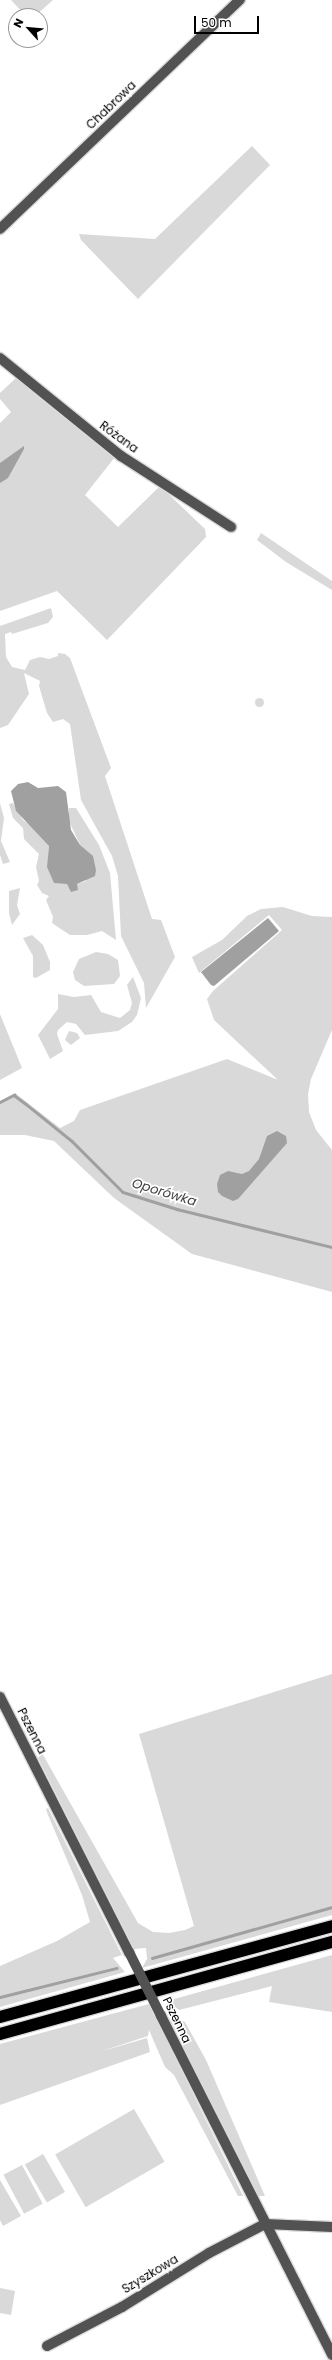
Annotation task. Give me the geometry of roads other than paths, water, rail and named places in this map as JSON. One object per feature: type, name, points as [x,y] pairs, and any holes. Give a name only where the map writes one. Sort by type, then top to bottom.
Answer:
[{"type":"highway","points":[[0,2017],[332,1926]]},
{"type":"highway","points":[[0,2034],[332,1942]]},
{"type":"street","name":"Chabrowa","points":[[0,229],[240,0]]},
{"type":"street","name":"Różana","points":[[0,358],[121,456],[231,527]]},
{"type":"street","name":"Pszenna","points":[[0,1697],[332,2355]]},
{"type":"street","points":[[265,2224],[332,2228]]},
{"type":"street","name":"Szyszkowa","points":[[47,2346],[122,2307],[209,2254],[265,2224]]},
{"type":"waterway","name":"Oporówka","points":[[0,1102],[14,1095],[72,1141],[123,1192],[177,1209],[332,1247]]},
{"type":"waterway","points":[[152,1958],[332,1907]]},
{"type":"waterway","points":[[0,1997],[116,1968]]}]
